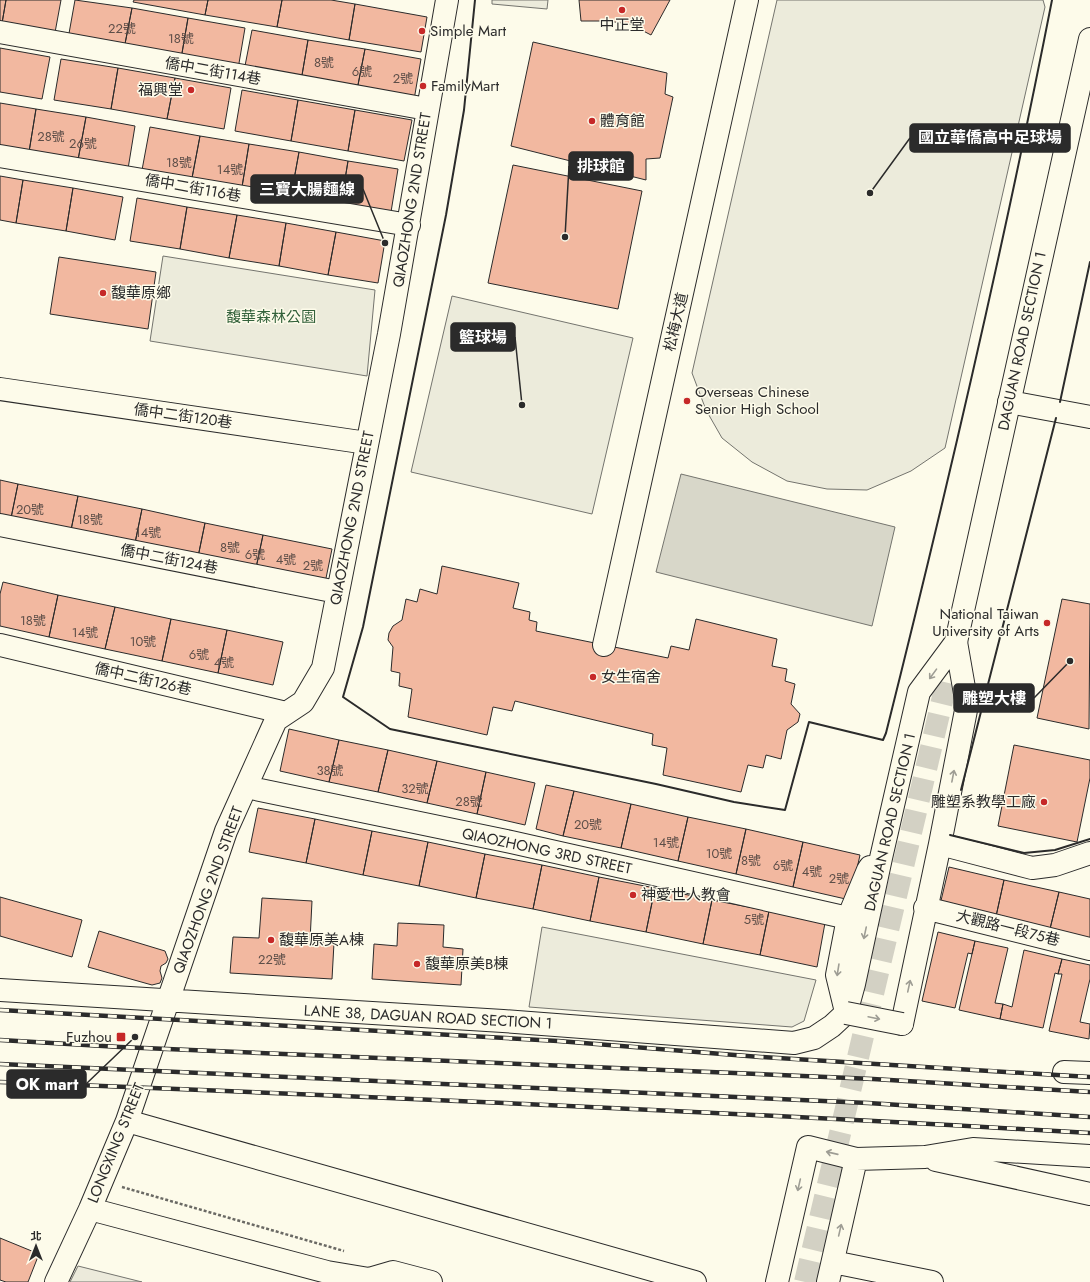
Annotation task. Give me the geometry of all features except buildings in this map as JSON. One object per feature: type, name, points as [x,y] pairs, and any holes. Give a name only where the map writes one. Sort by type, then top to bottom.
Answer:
[{"type":"street","name":"QIAOZHONG 2ND STREET","points":[[168,1002],[226,831],[276,720],[303,702],[323,668],[409,225],[427,109],[447,0]]},
{"type":"street","name":"松梅大道","points":[[604,645],[747,0]]},
{"type":"street","name":"僑中二街114巷","points":[[0,32],[427,109]]},
{"type":"street","name":"DAGUAN ROAD SECTION 1","points":[[956,642],[919,692],[854,984],[846,1013],[902,1024],[925,908],[940,844],[967,705],[956,642],[1090,39]]},
{"type":"street","name":"僑中二街116巷","points":[[0,156],[409,225]]},
{"type":"street","name":"僑中二街120巷","points":[[0,389],[367,442]]},
{"type":"street","points":[[1009,402],[1090,417]]},
{"type":"street","name":"僑中二街124巷","points":[[0,525],[337,592]]},
{"type":"street","name":"僑中二街126巷","points":[[0,645],[286,713]]},
{"type":"street","name":"QIAOZHONG 3RD STREET","points":[[246,787],[510,842],[848,918]]},
{"type":"street","points":[[940,844],[1032,868],[1055,865],[1090,853]]},
{"type":"street","points":[[846,1013],[837,976],[848,918],[868,870],[881,858]]},
{"type":"street","name":"大觀路一段75巷","points":[[925,908],[1090,949]]},
{"type":"street","name":"LANE 38, DAGUAN ROAD SECTION 1","points":[[0,990],[168,1002],[488,1020],[794,1043],[814,1038],[832,1026],[846,1013]]},
{"type":"street","name":"LONGXING STREET","points":[[56,1282],[90,1209],[127,1121],[168,1002]]},
{"type":"street","points":[[1064,1072],[1090,1073]]},
{"type":"street","points":[[127,1121],[695,1282]]},
{"type":"street","points":[[777,1282],[808,1147],[856,1158],[925,1157],[973,1149],[1090,1156]]},
{"type":"street","points":[[925,1157],[1090,1194]]},
{"type":"street","points":[[856,1158],[831,1272],[932,1282]]},
{"type":"street","points":[[90,1209],[327,1272],[369,1279],[393,1272],[431,1282]]},
{"type":"path","points":[[102,1181],[346,1251]]},
{"type":"green space","points":[[492,0],[548,0],[547,9],[492,4]]},
{"type":"green space","points":[[777,0],[1043,0],[1045,7],[945,448],[911,471],[867,490],[827,489],[787,481],[752,462],[722,438],[706,410],[692,373]]},
{"type":"green space","name":"馥華森林公園","points":[[163,256],[375,290],[367,376],[150,341]]},
{"type":"green space","points":[[452,296],[633,338],[592,514],[411,472]]},
{"type":"green space","points":[[542,927],[816,980],[804,1021],[792,1027],[529,1007]]},
{"type":"shaded area","points":[[681,474],[895,527],[872,626],[656,572]]},
{"type":"shaded area","points":[[78,1266],[142,1282],[70,1282]]},
{"type":"tunnel","points":[[805,1282],[956,642]]},
{"type":"railway","points":[[0,1010],[558,1041],[760,1057],[1090,1077]]},
{"type":"railway","points":[[0,1040],[120,1047],[873,1079],[1090,1092]]},
{"type":"railway","points":[[0,1064],[868,1103],[1090,1117]]},
{"type":"railway","points":[[0,1082],[545,1105],[1090,1133]]},
{"type":"wall","points":[[475,0],[464,110],[446,215],[363,627],[343,697],[390,729],[656,784],[734,802],[785,810],[809,722],[883,740],[886,733],[974,368],[1034,92],[1052,0]]},
{"type":"wall","points":[[1060,402],[1090,262]]},
{"type":"wall","points":[[961,790],[1056,418]]},
{"type":"wall","points":[[950,835],[1024,853],[1055,850],[1090,839]]},
{"type":"place","name":"中正堂","points":[[622,10]]},
{"type":"place","name":"Simple Mart","points":[[422,31]]},
{"type":"place","name":"FamilyMart","points":[[423,86]]},
{"type":"place","name":"福興堂","points":[[191,90]]},
{"type":"place","name":"體育館","points":[[592,121]]},
{"type":"place","name":"國立華僑高中足球場","points":[[870,193]]},
{"type":"place","name":"排球館","points":[[565,237]]},
{"type":"place","name":"三寶大腸麵線","points":[[385,243]]},
{"type":"place","name":"馥華原鄉","points":[[103,293]]},
{"type":"place","name":"Overseas Chinese Senior High School","points":[[687,401]]},
{"type":"place","name":"籃球場","points":[[522,405]]},
{"type":"place","name":"National Taiwan University of Arts","points":[[1047,623]]},
{"type":"place","name":"雕塑大樓","points":[[1070,661]]},
{"type":"place","name":"女生宿舍","points":[[593,677]]},
{"type":"place","name":"雕塑系教學工廠","points":[[1044,802]]},
{"type":"place","name":"神愛世人教會","points":[[633,895]]},
{"type":"place","name":"馥華原美A棟","points":[[271,940]]},
{"type":"place","name":"馥華原美B棟","points":[[417,964]]},
{"type":"place","name":"Fuzhou","points":[[121,1037]]},
{"type":"place","name":"OK mart","points":[[135,1037]]}]
